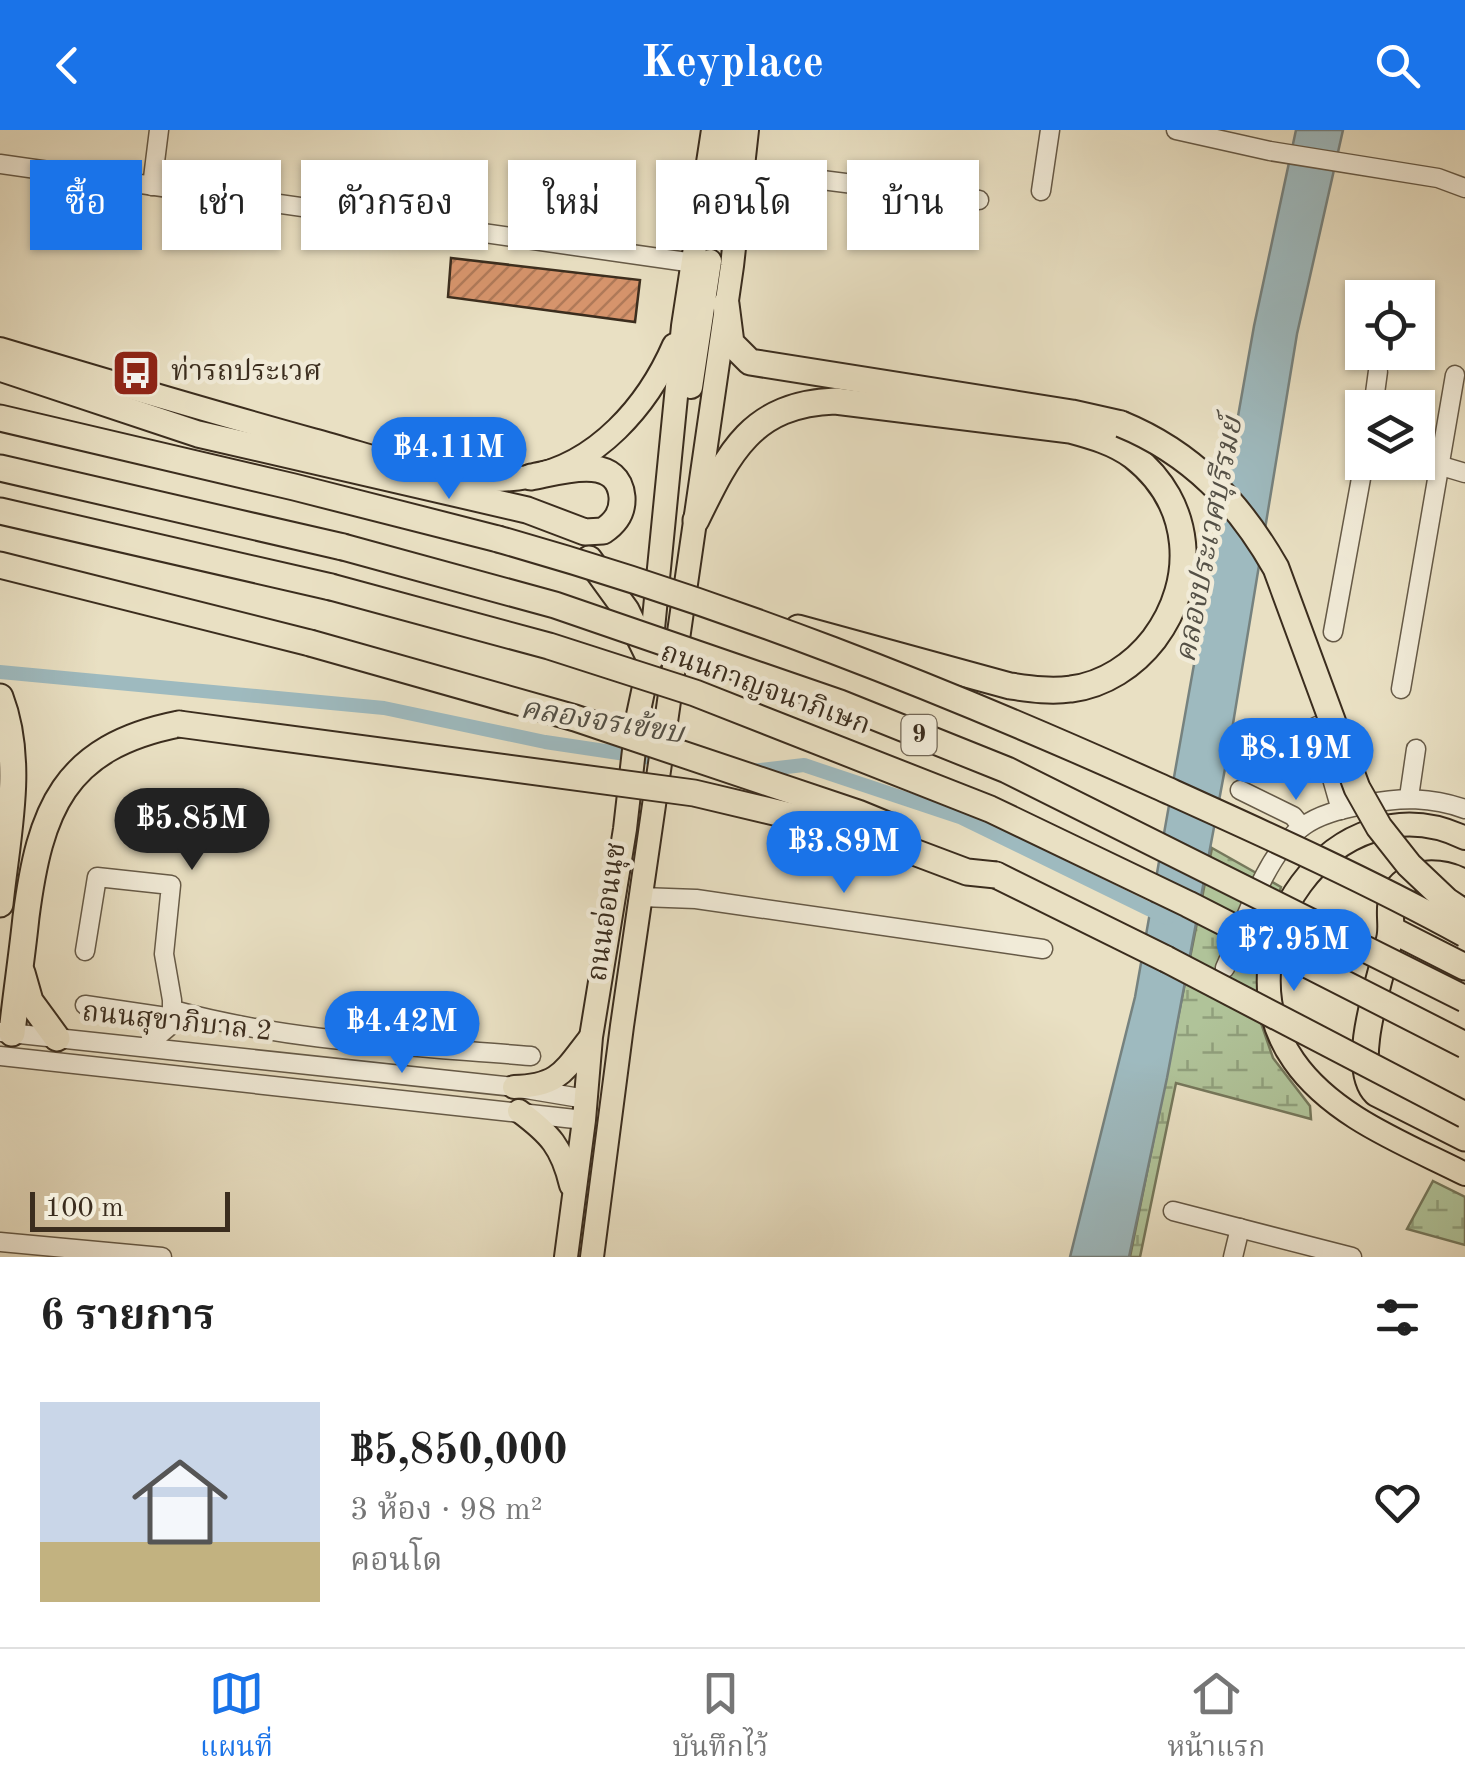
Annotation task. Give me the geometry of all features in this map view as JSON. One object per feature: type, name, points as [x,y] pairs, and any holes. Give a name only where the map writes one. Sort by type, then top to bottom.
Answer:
[{"type":"highway","points":[[0,418],[294,487],[554,555],[716,607],[1010,686],[1074,689],[1098,682],[1136,659],[1152,642],[1178,598],[1184,548],[1168,496],[1113,432],[1072,412],[750,362],[731,343],[726,304]]},
{"type":"highway","points":[[0,368],[198,434],[546,517],[578,530],[598,532],[616,520],[622,493],[615,479],[599,469],[532,477]]},
{"type":"highway","points":[[684,521],[743,438],[765,419],[813,402],[874,404],[1153,438],[1205,474],[1258,536],[1276,568],[1346,759],[1372,814],[1409,864],[1465,914]]},
{"type":"highway","name":"ถนนกาญจนาภิเษก","points":[[0,468],[342,547],[555,604],[840,703],[970,755],[1465,998]]},
{"type":"highway","name":"ถนนกาญจนาภิเษก","points":[[0,512],[331,587],[548,646],[696,693],[972,802],[1188,904],[1465,1045]]},
{"type":"highway","points":[[546,517],[599,572],[626,610],[650,659]]},
{"type":"highway","points":[[0,565],[310,642],[575,718],[858,813],[996,875],[1241,996],[1465,1116]]},
{"type":"highway","points":[[716,607],[986,709],[1372,883],[1465,934]]},
{"type":"highway","points":[[0,696],[10,722],[12,777],[0,904]]},
{"type":"highway","points":[[5,1044],[21,964],[32,876],[48,814],[90,760],[146,730],[178,724],[694,793],[866,834],[967,872],[996,875]]},
{"type":"highway","points":[[1465,882],[1430,872],[1405,882],[1395,892],[1390,908],[1392,930],[1368,1030],[1365,1066],[1368,1085],[1386,1100],[1465,1138]]},
{"type":"highway","points":[[3,874],[17,879],[32,876]]},
{"type":"highway","points":[[1392,930],[1465,966]]},
{"type":"highway","points":[[21,964],[30,1002],[57,1038]]},
{"type":"main road","name":"ถนนอ่อนนุช","points":[[566,1257],[591,1037],[626,830],[638,715],[650,659],[683,326],[713,130]]},
{"type":"main road","name":"ถนนอ่อนนุช","points":[[742,132],[743,160]]},
{"type":"main road","name":"ถนนอ่อนนุช","points":[[592,1257],[686,577],[684,521],[691,388],[742,132]]},
{"type":"main road","name":"ถนนอ่อนนุช","points":[[658,578],[684,521],[733,250]]},
{"type":"main road","points":[[0,348],[244,422],[443,474],[490,480],[532,477],[574,459],[630,416],[652,391],[683,326]]},
{"type":"main road","points":[[1465,838],[1450,830],[1392,824],[1359,836],[1332,852],[1309,874],[1287,908],[1266,971],[1273,1020],[1292,1059],[1326,1098],[1465,1174]]},
{"type":"main road","points":[[514,1087],[540,1086],[557,1077],[591,1037]]},
{"type":"main road","points":[[585,1110],[611,1111]]},
{"type":"main road","points":[[518,1111],[543,1128],[565,1158],[574,1198]]},
{"type":"street","points":[[152,186],[159,130]]},
{"type":"street","points":[[1041,191],[1050,130]]},
{"type":"street","points":[[1176,130],[1219,134],[1270,151],[1413,173],[1465,188]]},
{"type":"street","points":[[0,164],[694,262]]},
{"type":"street","points":[[1375,390],[1378,372]]},
{"type":"street","points":[[1401,689],[1455,375]]},
{"type":"street","points":[[1435,464],[1465,472]]},
{"type":"street","points":[[1333,632],[1361,480]]},
{"type":"street","points":[[1317,726],[1341,810]]},
{"type":"street","points":[[1409,797],[1416,749]]},
{"type":"street","points":[[1240,790],[1293,816],[1302,827]]},
{"type":"street","points":[[1225,968],[1273,860],[1302,827],[1341,810],[1409,797],[1448,802],[1465,809]]},
{"type":"street","points":[[84,950],[97,877],[171,885],[164,954],[172,1024],[145,1046]]},
{"type":"street","points":[[640,897],[696,899],[1043,949]]},
{"type":"street","points":[[85,1005],[195,1016],[311,1038],[531,1056]]},
{"type":"street","points":[[190,1051],[195,1016]]},
{"type":"street","name":"ถนนสุขาภิบาล 2","points":[[5,1044],[57,1038],[514,1087],[585,1110]]},
{"type":"street","name":"ถนนสุขาภิบาล 2","points":[[5,1044],[214,1082],[518,1111],[585,1110]]},
{"type":"street","points":[[1172,1211],[1322,1253],[1352,1257]]},
{"type":"street","points":[[1233,1257],[1240,1228]]},
{"type":"street","points":[[0,1242],[162,1257]]},
{"type":"green space","points":[[1212,848],[1281,887],[1258,961],[1261,1023],[1273,1058],[1310,1106],[1311,1119],[1176,1083],[1140,1257],[1130,1257]]},
{"type":"green space","points":[[1433,1181],[1465,1197],[1465,1245],[1407,1229]]},
{"type":"water","points":[[1296,130],[1343,130],[1297,334],[1230,742],[1167,1078],[1129,1257],[1070,1257],[1135,997],[1254,326]]},
{"type":"building","points":[[451,258],[640,280],[635,322],[448,297]]},
{"type":"waterway","name":"คลองจรเข้ขบ","points":[[0,672],[384,708],[545,742],[665,760]]},
{"type":"waterway","name":"คลองจรเข้ขบ","points":[[751,771],[804,765],[960,817],[1167,918]]},
{"type":"place","name":"ท่ารถประเวศ","points":[[136,373]]},
{"type":"water label","name":"คลองประเวศบุรีรมย์","points":[[1210,540]]}]
